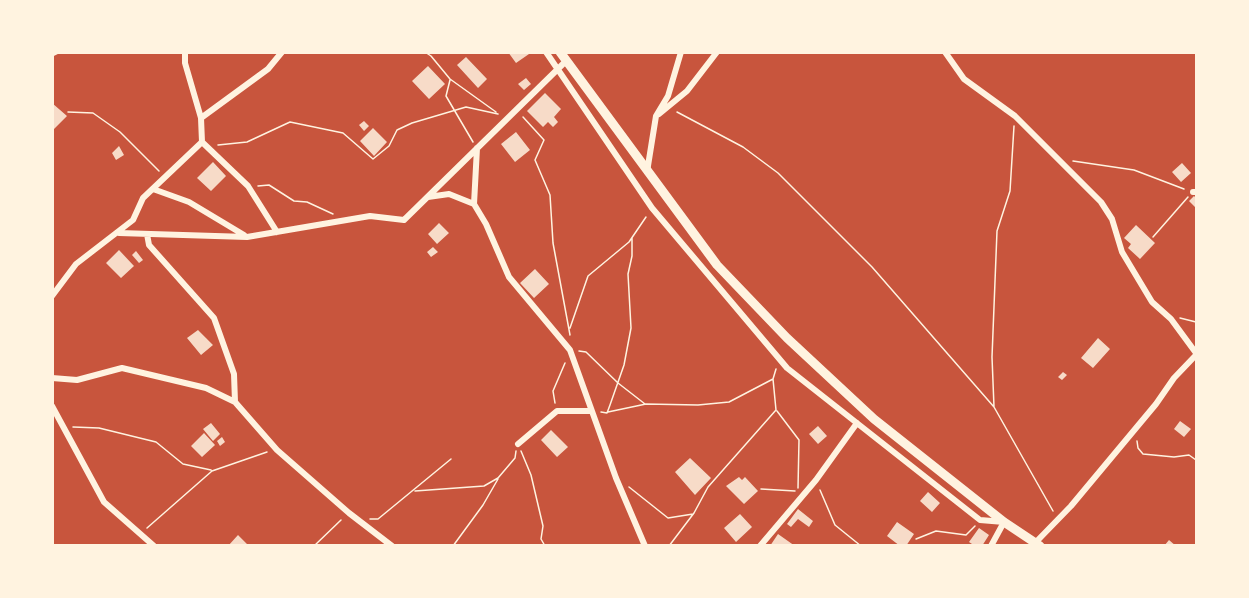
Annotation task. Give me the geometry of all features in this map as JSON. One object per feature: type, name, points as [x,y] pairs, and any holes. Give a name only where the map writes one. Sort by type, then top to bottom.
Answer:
[{"type":"main road","points":[[563,57],[717,266],[787,338],[874,419],[1004,522],[1038,544]]},
{"type":"street","points":[[185,52],[185,63],[201,117],[202,142],[248,186],[277,232]]},
{"type":"street","points":[[201,117],[268,69],[282,52]]},
{"type":"street","points":[[546,52],[652,208],[787,368],[980,520],[1004,522],[991,546]]},
{"type":"street","points":[[647,172],[656,116],[668,96],[681,52]]},
{"type":"street","points":[[656,116],[669,108],[687,91],[717,52]]},
{"type":"street","points":[[945,52],[964,79],[1015,116],[1055,159],[1101,202],[1112,219],[1122,252],[1152,302],[1170,319],[1197,354],[1174,378],[1156,404],[1038,544]]},
{"type":"street","points":[[119,233],[247,237],[370,216],[404,220],[558,69],[563,57]]},
{"type":"street","points":[[52,296],[76,264],[134,220],[143,198],[202,142]]},
{"type":"street","points":[[477,148],[474,204],[486,224],[509,278],[570,350],[590,411],[645,546]]},
{"type":"street","points":[[153,189],[189,202],[247,237]]},
{"type":"street","points":[[427,198],[448,194],[474,204]]},
{"type":"street","points":[[147,234],[149,245],[213,318],[234,374],[235,402]]},
{"type":"street","points":[[52,378],[77,380],[122,368],[206,388],[235,402],[277,450],[357,520],[392,546]]},
{"type":"street","points":[[52,406],[104,502],[154,546]]},
{"type":"street","points":[[518,444],[557,411],[590,411]]},
{"type":"street","points":[[760,546],[816,480],[828,460],[857,423]]},
{"type":"path","points":[[52,56],[60,52]]},
{"type":"path","points":[[202,142],[212,145],[247,142],[290,122],[343,133],[373,159],[389,146],[397,130],[412,123],[466,107],[498,114],[450,79],[425,52]]},
{"type":"path","points":[[450,79],[446,96],[477,148]]},
{"type":"path","points":[[669,108],[743,147],[778,173],[872,267],[994,407],[1058,519]]},
{"type":"path","points":[[516,110],[544,140],[535,160],[550,195],[553,243],[570,331],[570,350],[553,391],[557,411]]},
{"type":"path","points":[[68,112],[93,113],[120,132],[165,177]]},
{"type":"path","points":[[994,407],[992,357],[997,231],[1010,191],[1015,116]]},
{"type":"path","points":[[1055,159],[1103,167],[1121,167],[1195,192],[1153,237]]},
{"type":"path","points":[[248,186],[269,185],[294,201],[307,202],[346,220]]},
{"type":"path","points":[[570,331],[588,276],[632,238],[652,208]]},
{"type":"path","points":[[607,412],[618,383],[631,328],[628,274],[632,256],[632,238]]},
{"type":"path","points":[[1170,319],[1179,318],[1197,322]]},
{"type":"path","points":[[570,350],[586,352],[618,383],[646,404]]},
{"type":"path","points":[[761,489],[798,491],[799,440],[776,410],[773,379],[779,358]]},
{"type":"path","points":[[590,411],[607,412],[646,404],[698,405],[729,402],[773,379]]},
{"type":"path","points":[[669,546],[694,513],[708,486],[776,410]]},
{"type":"path","points":[[65,427],[99,428],[156,442],[183,464],[212,471]]},
{"type":"path","points":[[1137,440],[1137,448],[1143,454],[1174,458],[1178,454],[1189,455],[1197,460]]},
{"type":"path","points":[[453,546],[483,504],[498,478],[515,458],[518,444]]},
{"type":"path","points":[[518,444],[531,475],[543,526],[541,539],[545,546]]},
{"type":"path","points":[[141,533],[212,471],[253,454],[277,450]]},
{"type":"path","points":[[357,520],[378,519],[415,491],[451,459]]},
{"type":"path","points":[[415,491],[484,486],[498,478]]},
{"type":"path","points":[[616,478],[668,518],[694,513]]},
{"type":"path","points":[[816,480],[835,525],[861,546]]},
{"type":"path","points":[[314,546],[349,513]]},
{"type":"path","points":[[916,539],[936,531],[966,535],[980,520]]},
{"type":"building","points":[[508,52],[528,52],[529,54],[516,63]]},
{"type":"building","points":[[466,57],[487,79],[478,88],[457,65]]},
{"type":"building","points":[[428,66],[445,84],[429,99],[412,81]]},
{"type":"building","points":[[526,78],[531,84],[524,90],[518,84]]},
{"type":"building","points":[[545,93],[561,109],[554,117],[558,122],[553,127],[548,122],[543,127],[527,111]]},
{"type":"building","points":[[52,103],[67,116],[52,131]]},
{"type":"building","points":[[364,121],[369,126],[364,131],[359,125]]},
{"type":"building","points":[[373,128],[387,142],[374,156],[360,141]]},
{"type":"building","points":[[516,132],[530,150],[515,162],[501,144]]},
{"type":"building","points":[[119,146],[124,155],[116,160],[112,153]]},
{"type":"building","points":[[213,162],[226,176],[211,191],[197,178]]},
{"type":"building","points":[[1182,163],[1191,173],[1181,182],[1172,172]]},
{"type":"building","points":[[1194,196],[1196,198],[1195,207],[1189,201]]},
{"type":"building","points":[[439,223],[449,233],[437,244],[428,234]]},
{"type":"building","points":[[1136,225],[1155,243],[1140,259],[1128,248],[1131,244],[1124,238]]},
{"type":"building","points":[[433,247],[438,252],[431,257],[427,252]]},
{"type":"building","points":[[119,250],[134,266],[121,278],[106,263]]},
{"type":"building","points":[[136,251],[143,260],[139,263],[132,255]]},
{"type":"building","points":[[535,269],[549,284],[534,298],[520,283]]},
{"type":"building","points":[[198,330],[213,345],[201,355],[187,338]]},
{"type":"building","points":[[1098,338],[1110,349],[1093,368],[1081,358]]},
{"type":"building","points":[[1063,372],[1067,375],[1062,380],[1058,377]]},
{"type":"building","points":[[1180,421],[1191,429],[1184,437],[1174,429]]},
{"type":"building","points":[[211,423],[220,434],[213,441],[203,429]]},
{"type":"building","points":[[818,426],[827,436],[818,444],[809,434]]},
{"type":"building","points":[[551,430],[568,447],[557,457],[541,440]]},
{"type":"building","points":[[204,433],[215,445],[202,457],[191,446]]},
{"type":"building","points":[[222,437],[225,442],[220,446],[217,441]]},
{"type":"building","points":[[690,458],[711,478],[695,495],[675,472]]},
{"type":"building","points":[[739,477],[742,480],[745,477],[758,491],[744,504],[726,486]]},
{"type":"building","points":[[928,492],[940,503],[932,512],[920,501]]},
{"type":"building","points":[[798,509],[813,521],[809,527],[798,519],[791,527],[787,524]]},
{"type":"building","points":[[740,514],[752,527],[736,542],[724,528]]},
{"type":"building","points":[[897,522],[914,534],[906,546],[900,546],[887,536]]},
{"type":"building","points":[[979,528],[989,535],[982,546],[975,546],[969,542]]},
{"type":"building","points":[[778,534],[795,546],[770,546]]},
{"type":"building","points":[[238,535],[249,546],[228,546]]},
{"type":"building","points":[[1169,540],[1176,546],[1164,546]]}]
